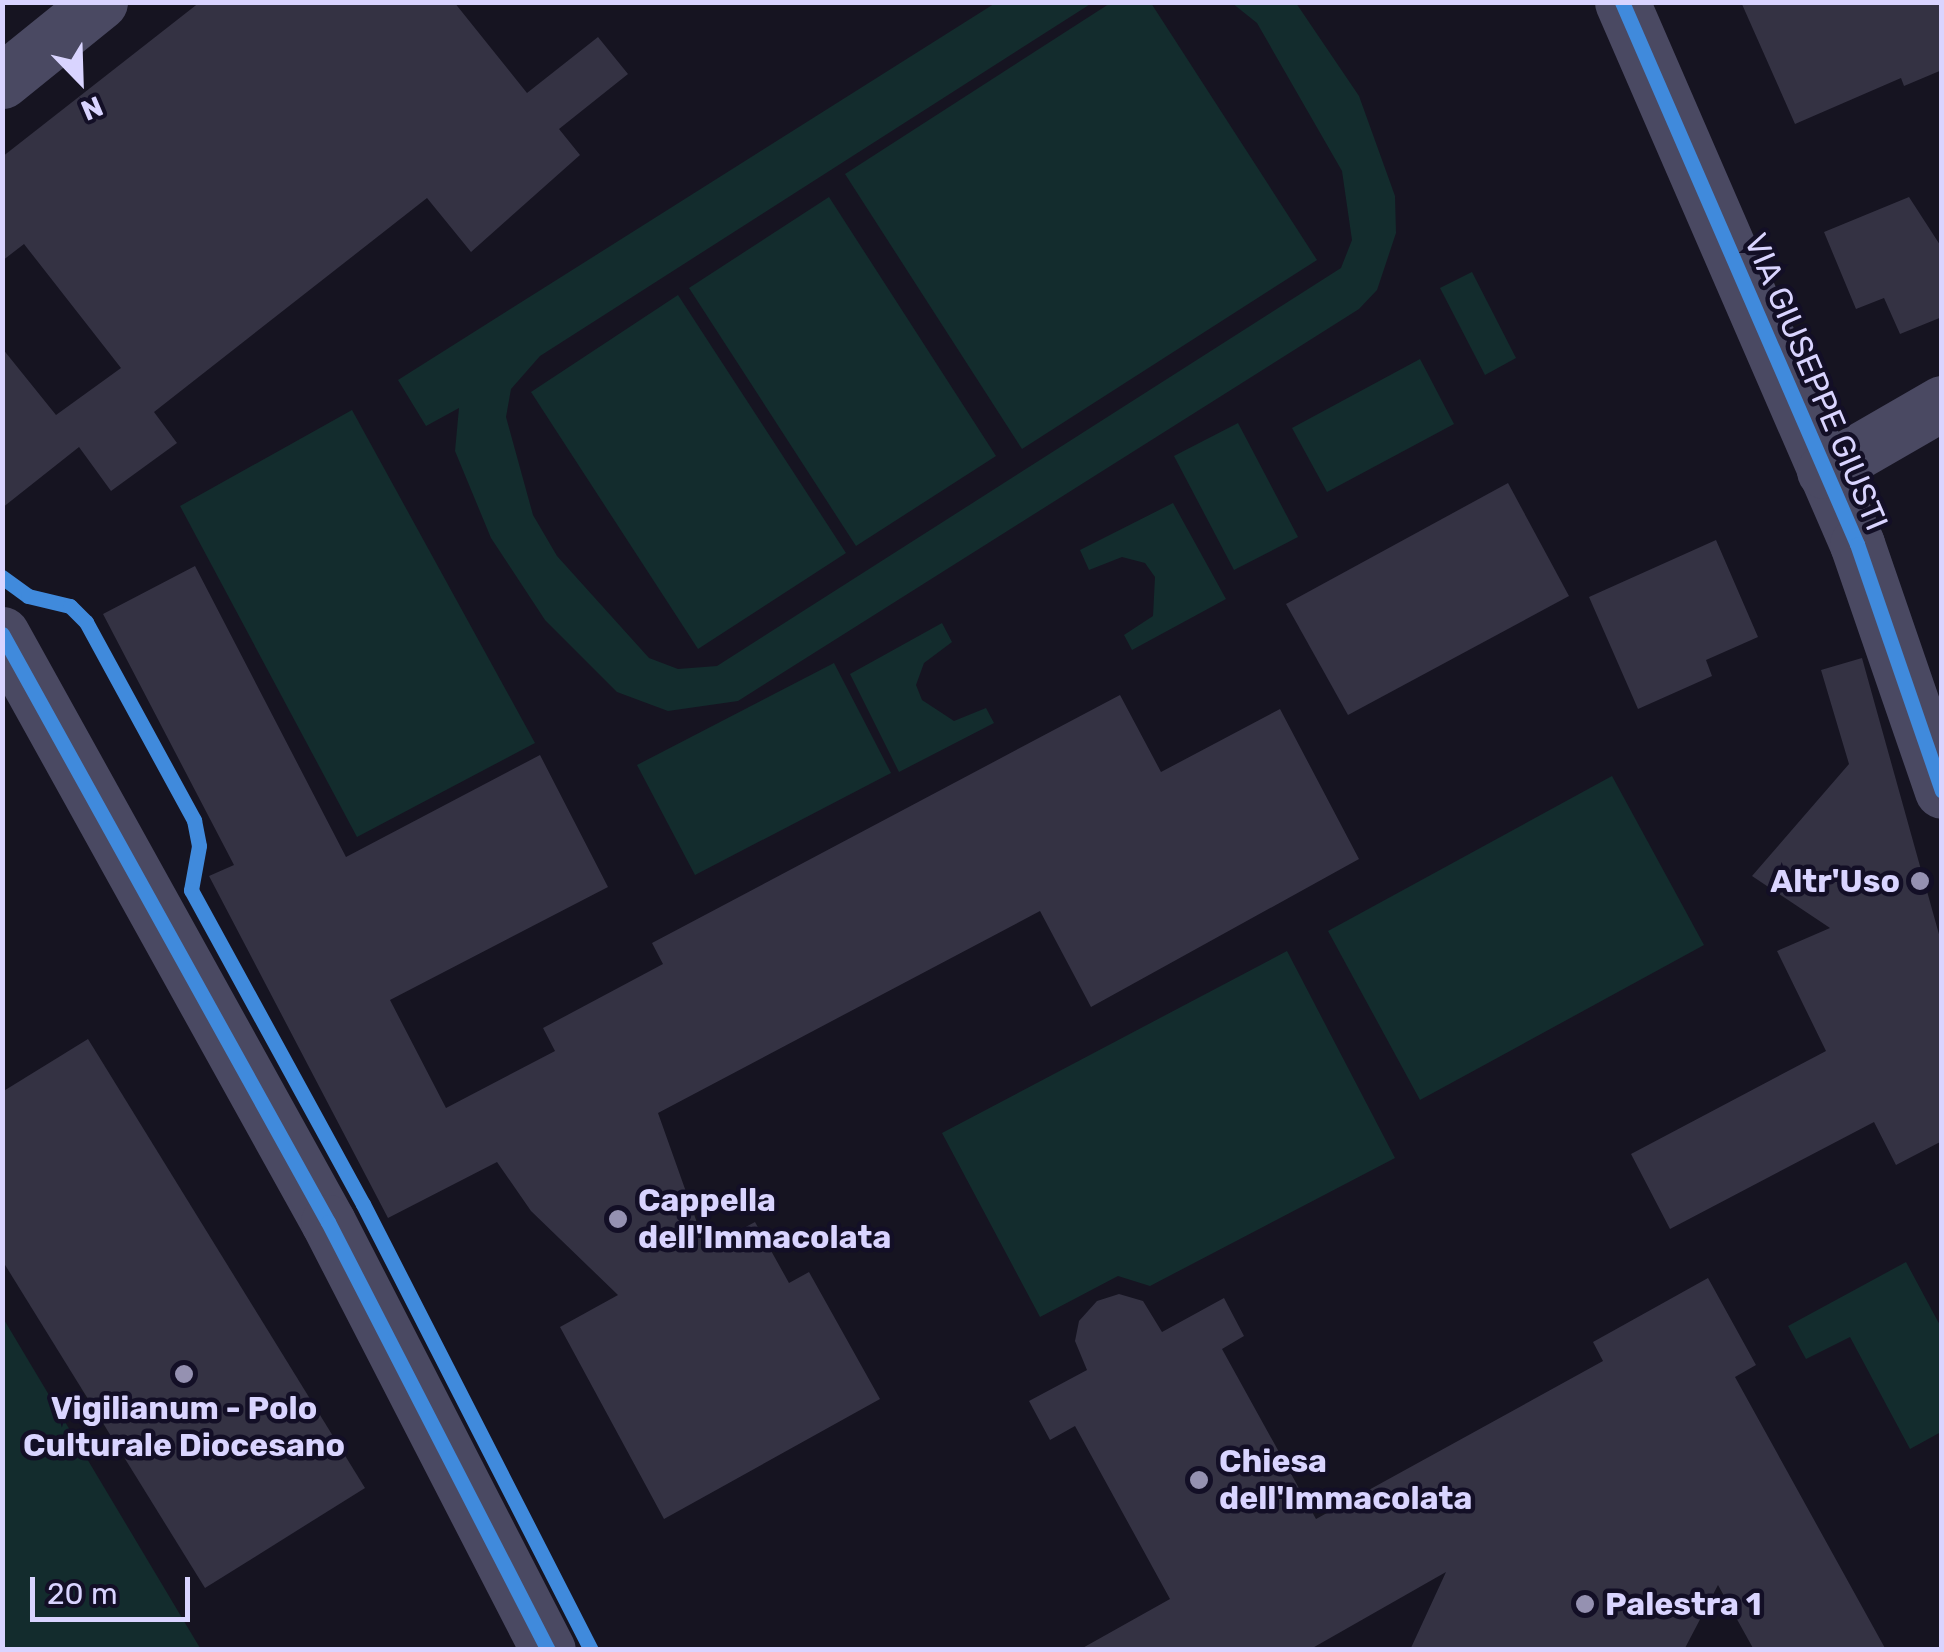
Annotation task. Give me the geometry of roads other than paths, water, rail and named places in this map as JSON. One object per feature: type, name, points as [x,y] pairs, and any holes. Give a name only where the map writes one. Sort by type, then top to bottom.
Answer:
[{"type":"street","points":[[2,81],[100,2]]},
{"type":"street","name":"VIA GIUSEPPE GIUSTI","points":[[1622,2],[1893,639],[1942,791]]},
{"type":"street","points":[[1824,471],[1942,403]]},
{"type":"street","points":[[2,634],[338,1240],[548,1650]]},
{"type":"place","name":"Altr'Uso","points":[[1920,881]]},
{"type":"place","name":"Cappella dell'Immacolata","points":[[618,1219]]},
{"type":"place","name":"Vigilianum - Polo Culturale Diocesano","points":[[184,1374]]},
{"type":"place","name":"Chiesa dell'Immacolata","points":[[1199,1480]]},
{"type":"place","name":"Palestra 1","points":[[1585,1604]]}]
